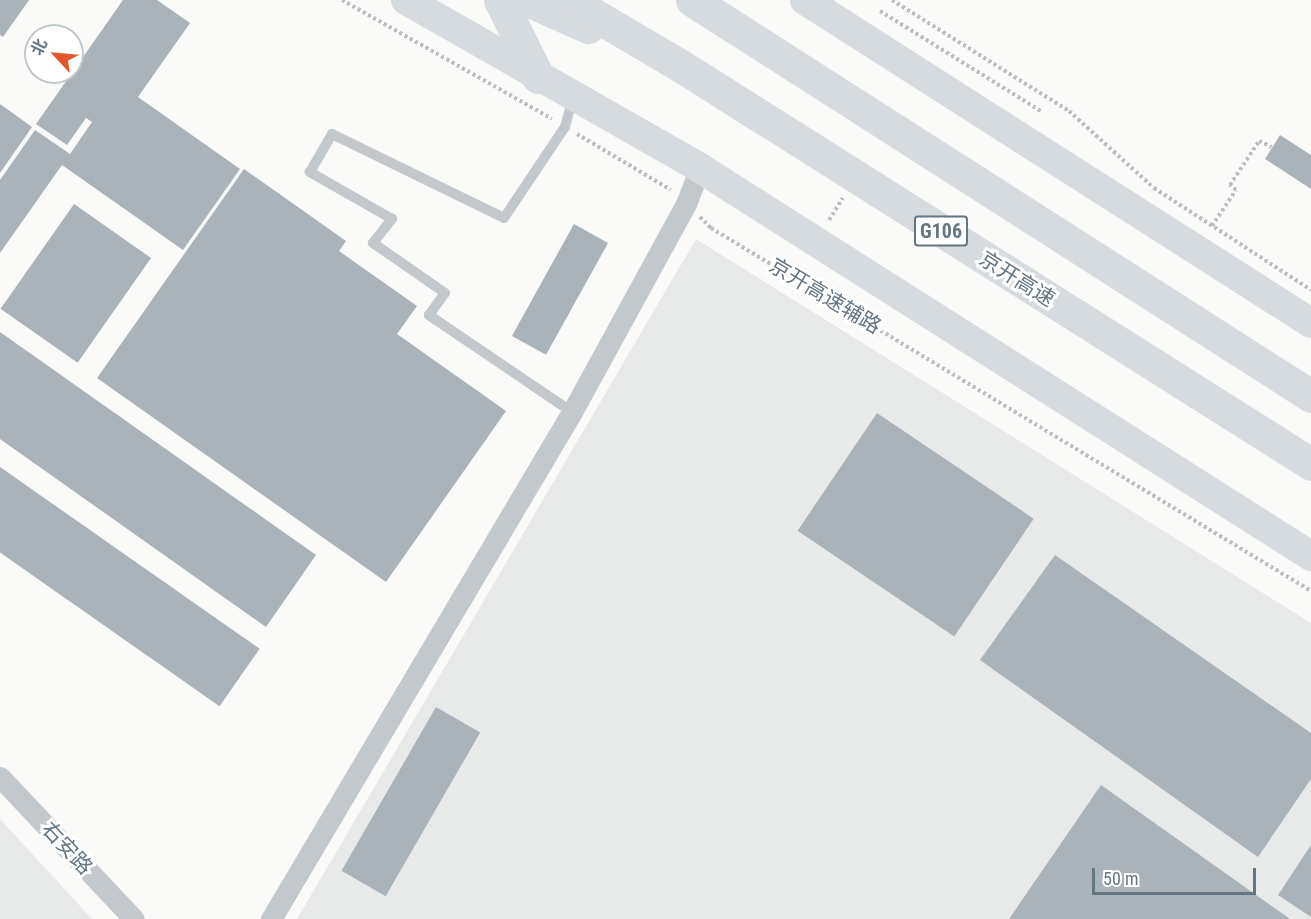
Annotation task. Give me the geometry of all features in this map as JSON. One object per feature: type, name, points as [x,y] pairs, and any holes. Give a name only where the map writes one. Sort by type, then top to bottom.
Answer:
[{"type":"highway","points":[[500,0],[538,77]]},
{"type":"highway","points":[[527,0],[681,66]]},
{"type":"highway","name":"京开高速","points":[[569,0],[681,66],[1311,464]]},
{"type":"highway","points":[[692,0],[1311,396]]},
{"type":"main road","name":"京开高速辅路","points":[[406,0],[700,168],[1311,556]]},
{"type":"main road","points":[[808,1],[1311,323]]},
{"type":"street","points":[[271,919],[572,412],[686,204],[700,168]]},
{"type":"street","name":"右安路","points":[[0,777],[134,919]]},
{"type":"lane","points":[[572,412],[429,315],[445,293],[373,243],[392,219],[310,172],[332,134],[504,218],[566,127],[574,98]]},
{"type":"path","name":"京开高速辅路","points":[[342,0],[664,183],[711,228],[1311,591]]},
{"type":"path","points":[[892,0],[1069,111],[1154,188],[1311,290]]},
{"type":"path","points":[[880,11],[1042,112]]},
{"type":"path","points":[[1212,226],[1236,190],[1230,185],[1259,141],[1272,147]]},
{"type":"shaded area","points":[[696,239],[1311,623],[1311,919],[297,919]]},
{"type":"shaded area","points":[[0,819],[92,919],[0,919]]},
{"type":"building","points":[[0,0],[29,0],[3,37],[0,35]]},
{"type":"building","points":[[123,0],[157,0],[190,23],[138,97],[240,169],[183,250],[62,165],[0,253],[0,180],[35,130],[70,154],[92,122],[86,118],[67,145],[36,124],[64,84],[84,84],[84,56]]},
{"type":"building","points":[[0,104],[32,127],[0,173]]},
{"type":"building","points":[[1280,135],[1311,155],[1311,189],[1265,159]]},
{"type":"building","points":[[244,169],[346,241],[339,251],[417,306],[397,334],[506,411],[386,582],[97,378]]},
{"type":"building","points":[[74,204],[151,258],[78,363],[1,309]]},
{"type":"building","points":[[574,224],[608,243],[546,355],[512,336]]},
{"type":"building","points":[[0,332],[316,555],[266,627],[0,439]]},
{"type":"building","points":[[877,413],[1034,519],[954,636],[798,531]]},
{"type":"building","points":[[0,467],[260,649],[220,706],[0,552]]},
{"type":"building","points":[[1055,555],[1311,733],[1311,779],[1258,857],[980,660]]},
{"type":"building","points":[[436,707],[480,732],[386,896],[342,871]]},
{"type":"building","points":[[1101,785],[1290,919],[1009,919]]},
{"type":"building","points":[[1311,845],[1311,917],[1278,895]]}]
